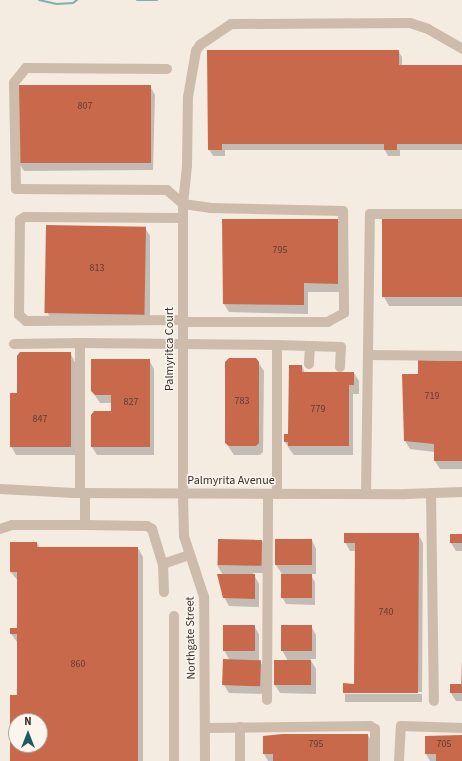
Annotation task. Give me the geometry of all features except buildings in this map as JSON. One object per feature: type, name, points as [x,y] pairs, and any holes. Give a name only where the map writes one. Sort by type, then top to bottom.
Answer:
[{"type":"street","name":"Palmyritca Court","points":[[183,494],[183,204],[187,165],[188,98],[196,50],[200,44],[231,24],[410,23],[428,28],[462,49]]},
{"type":"street","points":[[167,69],[26,68],[14,83],[16,189],[167,190],[183,204],[245,209],[343,211],[344,314],[328,322],[26,321],[19,315],[20,220],[25,217],[183,218]]},
{"type":"street","points":[[366,494],[370,214],[462,214]]},
{"type":"street","points":[[80,343],[82,493],[84,525]]},
{"type":"street","points":[[14,344],[80,343],[341,347],[340,367]]},
{"type":"street","points":[[267,700],[277,345]]},
{"type":"street","points":[[309,364],[310,346]]},
{"type":"street","points":[[368,355],[462,356]]},
{"type":"street","name":"Palmyrita Avenue","points":[[0,489],[82,493],[183,494],[366,494],[462,492]]},
{"type":"street","points":[[430,493],[434,701]]},
{"type":"street","name":"Northgate Street","points":[[183,494],[184,536],[204,597],[205,761]]},
{"type":"street","points":[[0,529],[12,525],[147,526],[152,529],[162,564],[164,592]]},
{"type":"street","points":[[162,564],[189,555]]},
{"type":"street","points":[[174,616],[174,761]]},
{"type":"street","points":[[205,728],[370,726],[375,729],[375,761]]},
{"type":"street","points":[[399,761],[401,726],[462,728]]},
{"type":"street","points":[[240,727],[240,761]]},
{"type":"waterway","points":[[39,0],[57,4],[73,3],[77,0]]},
{"type":"waterway","points":[[137,0],[157,0]]}]
